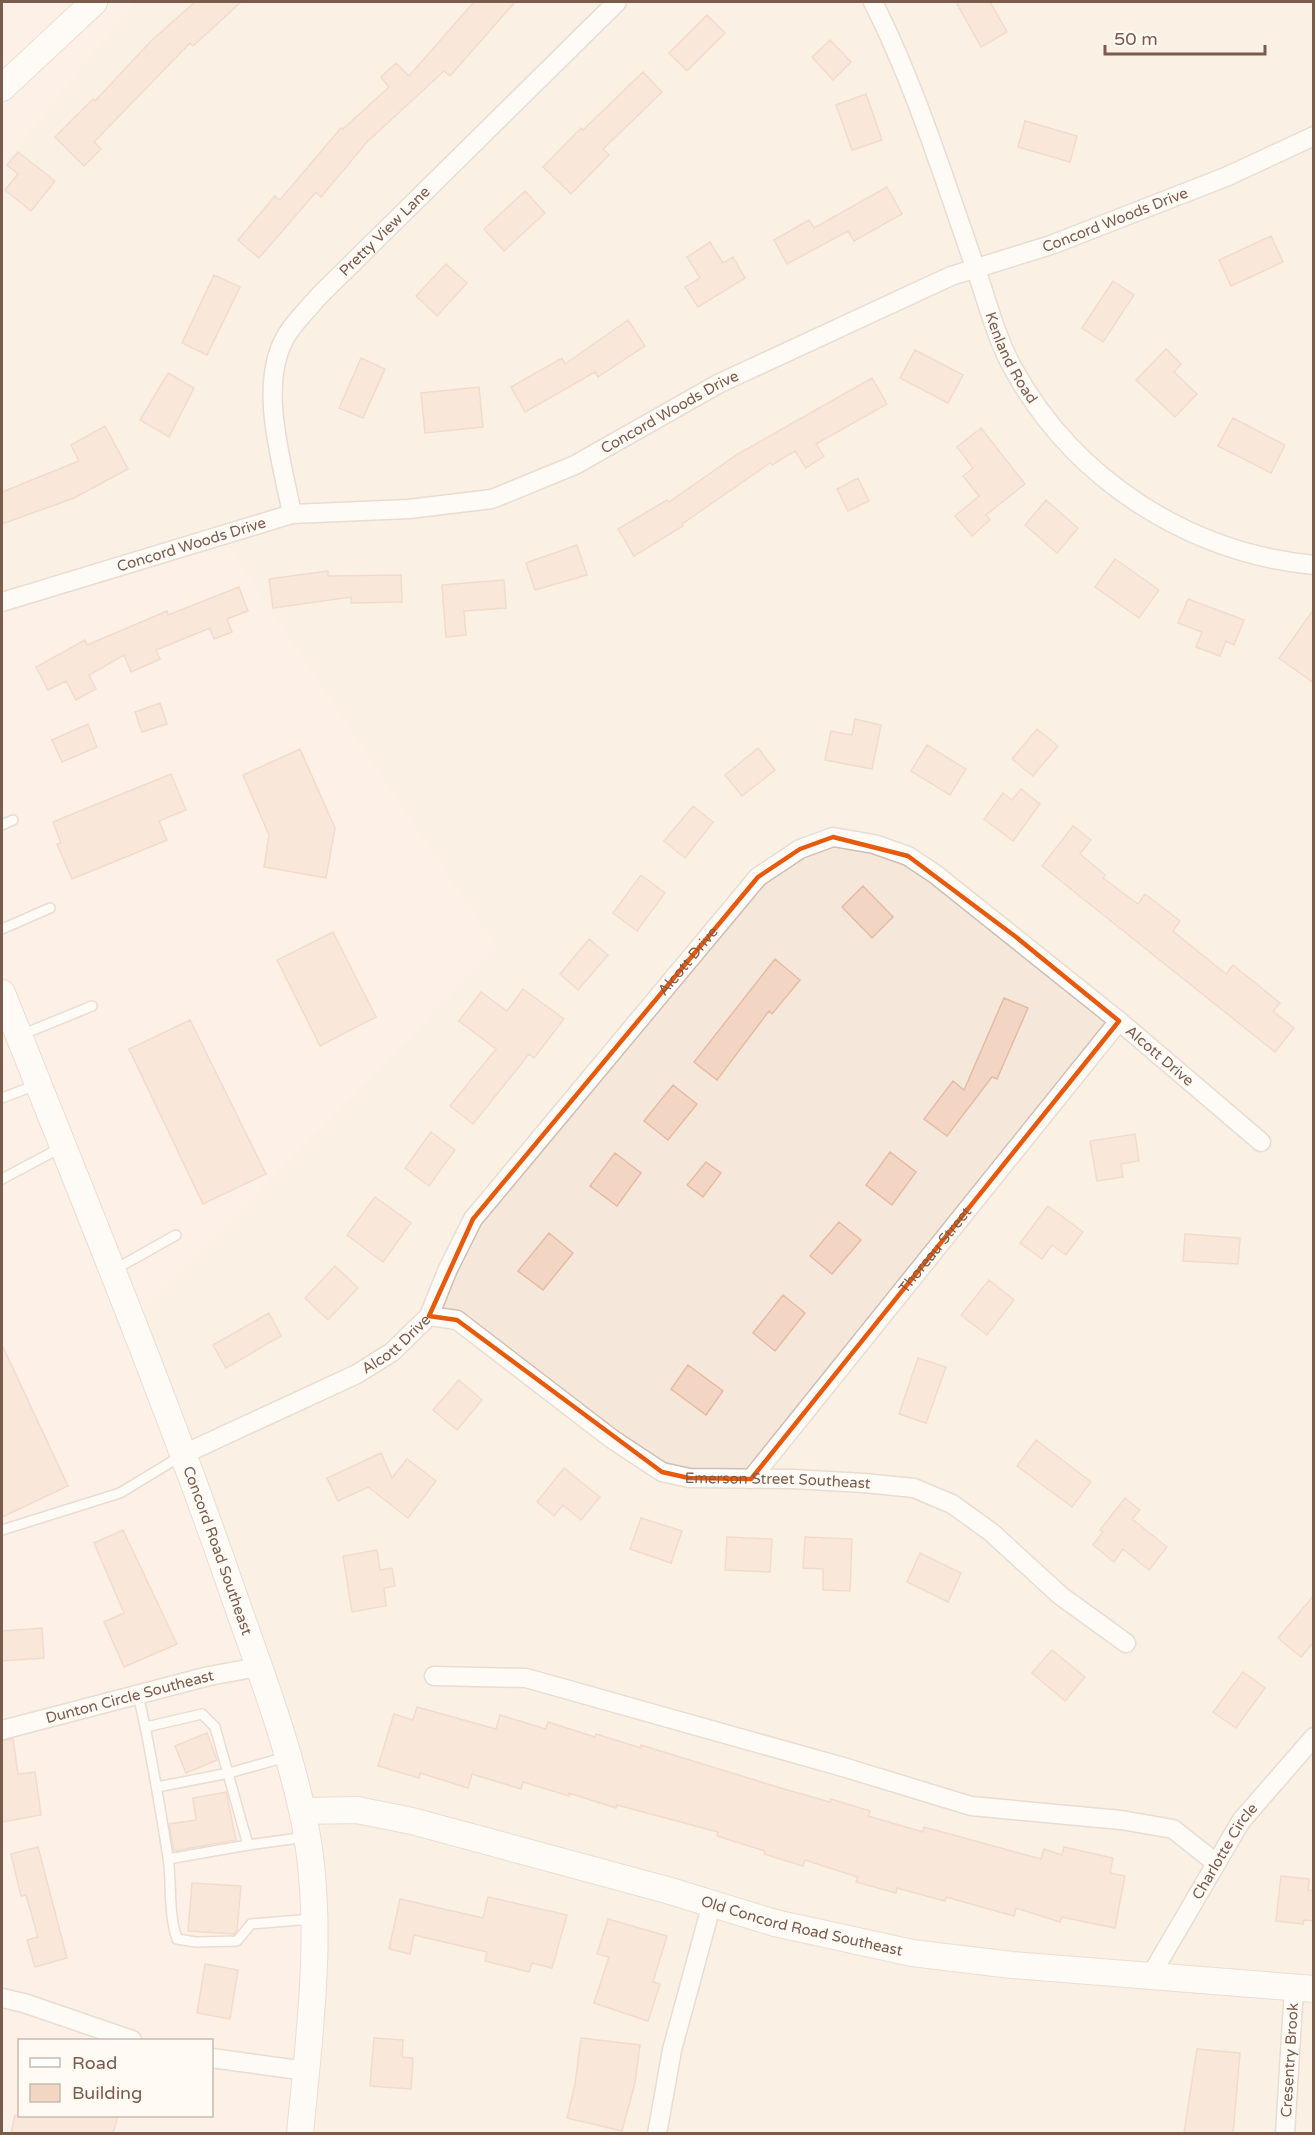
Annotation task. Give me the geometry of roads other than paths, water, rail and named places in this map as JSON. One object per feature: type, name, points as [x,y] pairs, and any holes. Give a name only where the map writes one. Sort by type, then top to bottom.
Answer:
[{"type":"street","points":[[2,88],[94,2]]},
{"type":"street","name":"Pretty View Lane","points":[[292,514],[272,405],[273,366],[285,337],[320,295],[617,2]]},
{"type":"street","name":"Kenland Road","points":[[873,2],[886,27],[930,142],[976,269],[991,318],[1014,370],[1056,432],[1104,479],[1163,520],[1217,545],[1281,562],[1314,565]]},
{"type":"street","name":"Concord Woods Drive","points":[[2,602],[292,514],[409,509],[492,499],[575,465],[718,384],[846,322],[951,276],[1051,244],[1228,176],[1314,136]]},
{"type":"street","name":"Alcott Drive","points":[[184,1454],[357,1374],[392,1352],[429,1316],[448,1269],[473,1220],[758,877],[800,849],[833,837],[874,844],[908,856],[1007,930],[1119,1021],[1261,1142]]},
{"type":"street","name":"Concord Road Southeast","points":[[2,993],[184,1454],[287,1757],[304,1824],[313,1919],[314,1953],[300,2133]]},
{"type":"street","name":"Thoreau Street","points":[[751,1479],[1119,1021]]},
{"type":"street","name":"Emerson Street Southeast","points":[[429,1316],[457,1320],[612,1439],[662,1472],[689,1478],[864,1483],[914,1488],[952,1504],[991,1532],[1061,1596],[1126,1643]]},
{"type":"street","name":"Dunton Circle Southeast","points":[[2,1730],[258,1667]]},
{"type":"street","points":[[434,1676],[526,1678],[843,1767],[971,1806],[1121,1820],[1173,1829],[1216,1863]]},
{"type":"street","name":"Charlotte Circle","points":[[1151,1975],[1241,1821],[1314,1737]]},
{"type":"street","name":"Old Concord Road Southeast","points":[[304,1824],[357,1810],[412,1821],[775,1923],[912,1953],[1012,1965],[1304,1988]]},
{"type":"street","points":[[657,2133],[672,2050],[712,1904]]},
{"type":"street","name":"Cresentry Brook","points":[[1285,2133],[1304,1988]]},
{"type":"street","points":[[2,1998],[24,2003],[129,2039]]},
{"type":"street","points":[[213,2058],[306,2071]]},
{"type":"lane","points":[[2,825],[13,820]]},
{"type":"lane","points":[[2,929],[50,908]]},
{"type":"lane","points":[[18,1036],[92,1005]]},
{"type":"lane","points":[[2,1098],[38,1084]]},
{"type":"lane","points":[[2,1179],[62,1147]]},
{"type":"lane","points":[[112,1271],[176,1235]]},
{"type":"lane","points":[[2,1530],[120,1493],[184,1454]]},
{"type":"lane","points":[[138,1695],[157,1787],[168,1859],[171,1923],[177,1939],[196,1942],[237,1941],[251,1924],[313,1919]]},
{"type":"lane","points":[[146,1727],[202,1714],[215,1727],[248,1845]]},
{"type":"lane","points":[[157,1787],[229,1773],[287,1757]]},
{"type":"lane","points":[[168,1859],[248,1845],[304,1824]]}]
